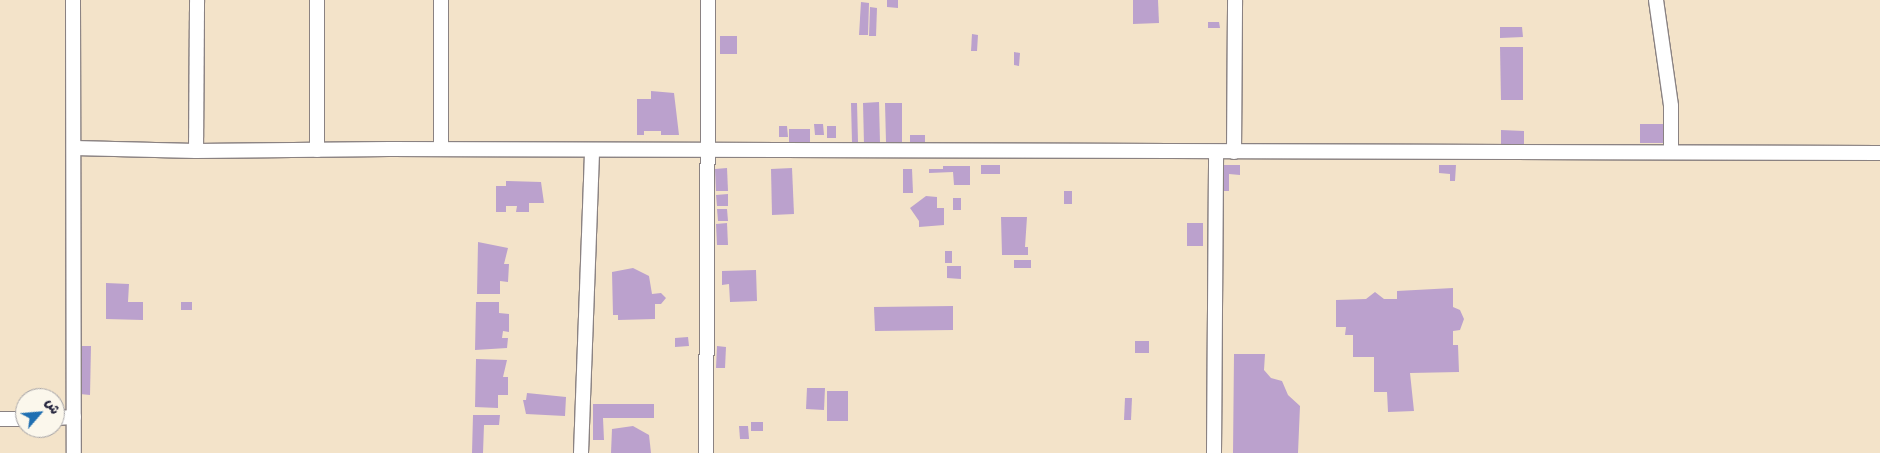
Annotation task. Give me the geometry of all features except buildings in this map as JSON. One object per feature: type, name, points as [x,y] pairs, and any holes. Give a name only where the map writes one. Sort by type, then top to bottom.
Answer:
[{"type":"street","points":[[73,0],[74,453]]},
{"type":"street","points":[[196,151],[197,0]]},
{"type":"street","points":[[317,0],[317,150]]},
{"type":"street","points":[[441,0],[441,149]]},
{"type":"street","points":[[706,453],[708,0]]},
{"type":"street","points":[[1234,152],[1235,0]]},
{"type":"street","points":[[1656,0],[1671,106],[1671,152]]},
{"type":"street","points":[[74,148],[196,151],[441,149],[1880,153]]},
{"type":"street","points":[[581,453],[592,150]]},
{"type":"street","points":[[1214,453],[1216,152]]},
{"type":"street","points":[[65,417],[74,416]]},
{"type":"street","points":[[0,419],[15,419]]}]
